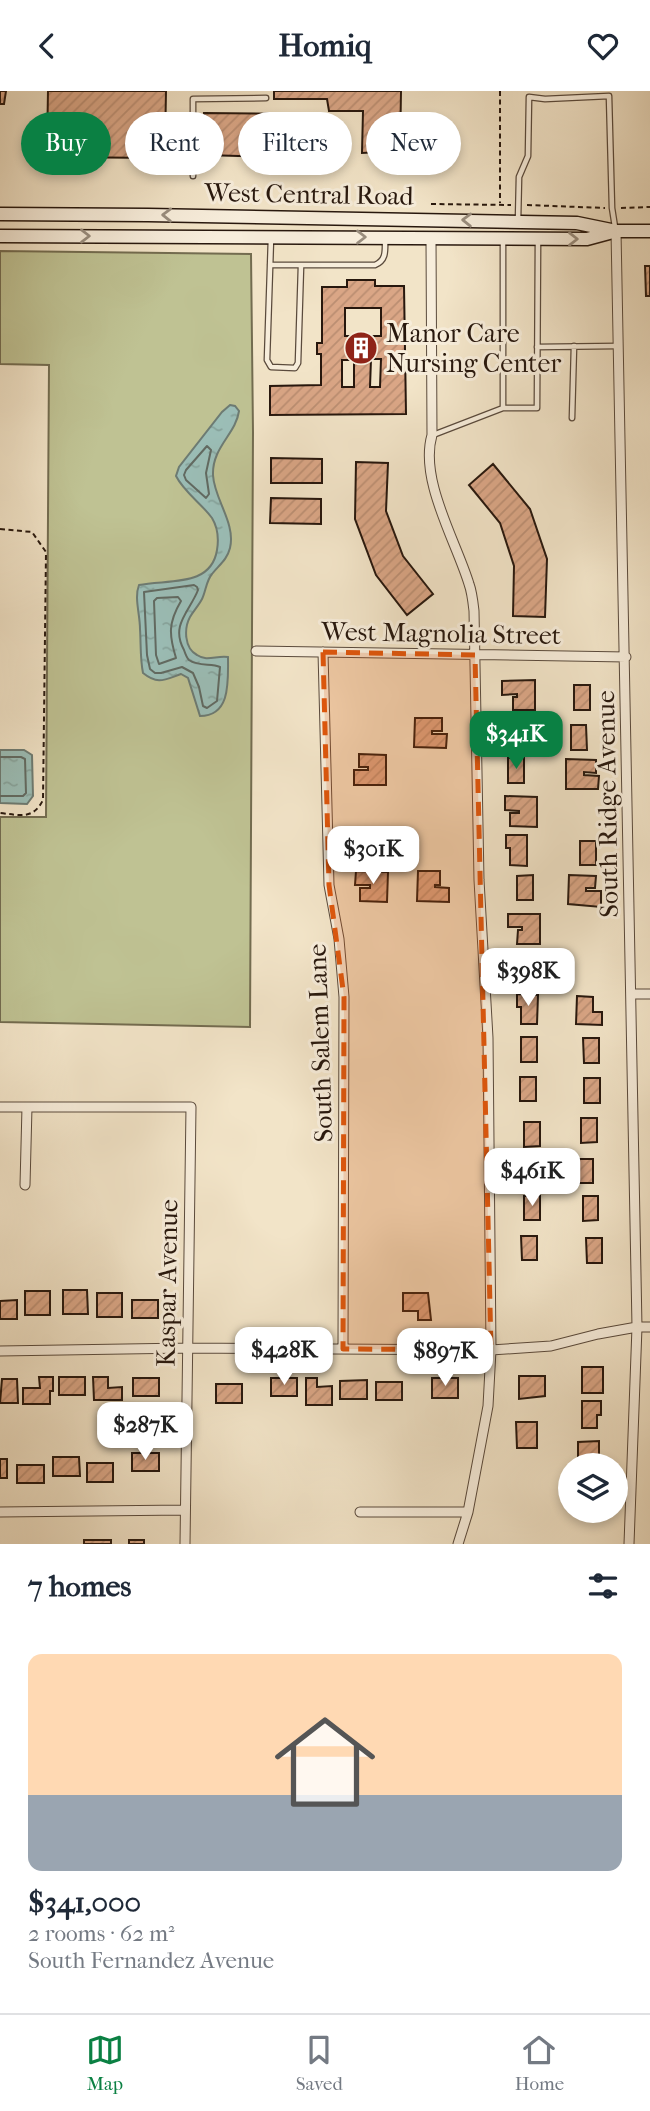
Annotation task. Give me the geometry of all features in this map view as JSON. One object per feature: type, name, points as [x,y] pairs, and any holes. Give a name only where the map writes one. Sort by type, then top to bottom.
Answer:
[{"type":"main road","name":"West Central Road","points":[[0,214],[518,221],[577,223],[617,231],[650,231]]},
{"type":"main road","name":"West Central Road","points":[[0,236],[587,239],[617,231]]},
{"type":"street","name":"South Ridge Avenue","points":[[617,231],[637,1327],[629,1544]]},
{"type":"street","points":[[432,238],[432,435],[429,451],[434,484],[471,587],[474,611],[478,880],[488,1038],[491,1350],[488,1406],[468,1512],[458,1544]]},
{"type":"street","name":"West Magnolia Street","points":[[256,651],[625,657]]},
{"type":"street","name":"South Salem Lane","points":[[323,652],[329,885],[339,939],[344,997],[343,1349]]},
{"type":"street","points":[[631,994],[650,994]]},
{"type":"street","points":[[0,1107],[27,1107],[25,1185]]},
{"type":"street","name":"Kaspar Avenue","points":[[27,1107],[191,1107],[185,1544]]},
{"type":"street","points":[[0,1351],[187,1348],[491,1350],[551,1346],[637,1327],[650,1328]]},
{"type":"street","points":[[0,1512],[185,1510]]},
{"type":"street","points":[[360,1512],[468,1512]]},
{"type":"lane","points":[[518,221],[519,177],[528,156],[529,97],[545,99],[609,93],[612,208],[617,231]]},
{"type":"lane","points":[[193,176],[193,99],[266,99]]},
{"type":"lane","points":[[431,219],[432,238]]},
{"type":"lane","points":[[272,237],[267,360],[271,367],[295,368],[298,363],[301,266]]},
{"type":"lane","points":[[270,265],[375,265],[381,263],[384,257],[385,237]]},
{"type":"lane","points":[[503,238],[503,408]]},
{"type":"lane","points":[[432,435],[503,408],[537,408],[538,239]]},
{"type":"lane","points":[[572,418],[573,346]]},
{"type":"lane","points":[[537,347],[619,346]]},
{"type":"path","points":[[500,91],[500,205]]},
{"type":"path","points":[[431,204],[650,207]]},
{"type":"path","points":[[0,529],[32,532],[46,552],[43,800],[38,810],[30,814],[0,814]]},
{"type":"highlighted area","points":[[323,652],[475,655],[491,1350],[343,1349],[344,997],[329,885]]},
{"type":"green space","points":[[0,251],[251,254],[253,432],[250,1027],[0,1022],[0,817],[46,817],[49,365],[0,364]]},
{"type":"water","points":[[230,405],[239,411],[234,427],[216,456],[213,475],[228,520],[230,548],[225,559],[210,577],[202,599],[188,622],[186,632],[187,643],[197,655],[205,658],[228,657],[227,686],[226,696],[217,710],[200,716],[188,678],[181,674],[157,680],[143,673],[137,595],[139,585],[197,576],[206,571],[213,562],[218,541],[214,522],[176,476],[179,467]]},
{"type":"water","points":[[0,750],[24,750],[32,755],[33,796],[27,804],[0,803]]},
{"type":"building","points":[[0,91],[6,91],[4,104],[0,104]]},
{"type":"building","points":[[48,91],[166,91],[166,112],[125,112],[125,158],[111,158],[111,112],[48,112]]},
{"type":"building","points":[[274,91],[401,91],[401,112],[366,112],[366,153],[362,153],[363,111],[329,111],[327,99],[274,99]]},
{"type":"building","points":[[224,113],[238,113],[238,156],[224,156]]},
{"type":"building","points":[[645,266],[650,266],[650,296],[646,296]]},
{"type":"building","name":"Manor Care Nursing Center","points":[[347,280],[375,280],[375,286],[404,286],[406,414],[270,415],[270,386],[321,385],[321,354],[317,354],[317,343],[322,343],[322,287],[347,287]],"holes":[[[345,308],[381,308],[381,336],[345,336]],[[371,359],[381,359],[380,387],[370,387]],[[342,360],[354,360],[354,387],[342,387]]]},
{"type":"building","points":[[271,458],[322,459],[322,483],[271,483]]},
{"type":"building","points":[[356,462],[388,463],[386,511],[403,556],[433,594],[407,615],[376,575],[355,519]]},
{"type":"building","points":[[493,464],[530,509],[547,559],[545,617],[513,616],[514,566],[500,523],[469,485]]},
{"type":"building","points":[[271,498],[321,499],[321,524],[270,523]]},
{"type":"building","points":[[535,680],[535,710],[513,710],[513,697],[517,697],[517,694],[502,695],[502,681]]},
{"type":"building","points":[[574,685],[590,685],[590,710],[574,710]]},
{"type":"building","points":[[415,718],[442,718],[442,731],[432,731],[432,734],[447,734],[446,748],[414,747]]},
{"type":"building","points":[[508,725],[523,725],[523,749],[508,749]]},
{"type":"building","points":[[571,725],[586,725],[587,750],[571,750]]},
{"type":"building","points":[[359,754],[386,755],[386,785],[354,785],[354,770],[368,770],[368,767],[359,767]]},
{"type":"building","points":[[508,758],[524,758],[524,783],[508,783]]},
{"type":"building","points":[[566,759],[596,760],[596,773],[584,772],[584,775],[599,776],[598,789],[566,789]]},
{"type":"building","points":[[505,796],[537,797],[537,827],[510,826],[510,813],[519,811],[505,810]]},
{"type":"building","points":[[506,835],[527,835],[527,866],[510,865],[510,848],[506,848]]},
{"type":"building","points":[[580,841],[596,841],[596,865],[580,865]]},
{"type":"building","points":[[356,871],[388,872],[387,902],[360,901],[360,888],[370,888],[370,885],[355,885]]},
{"type":"building","points":[[418,871],[440,871],[440,885],[435,887],[449,888],[449,902],[417,901]]},
{"type":"building","points":[[533,875],[533,900],[517,900],[517,876]]},
{"type":"building","points":[[569,875],[596,876],[595,888],[586,888],[586,891],[601,891],[601,907],[568,904]]},
{"type":"building","points":[[508,914],[540,914],[540,944],[517,944],[518,930],[522,930],[522,927],[508,927]]},
{"type":"building","points":[[517,954],[542,954],[542,969],[533,969],[532,984],[516,983]]},
{"type":"building","points":[[517,994],[538,995],[537,1024],[521,1024],[521,1007],[517,1007]]},
{"type":"building","points":[[577,996],[593,997],[593,1012],[602,1012],[602,1025],[576,1024]]},
{"type":"building","points":[[521,1037],[537,1037],[537,1062],[521,1062]]},
{"type":"building","points":[[583,1038],[599,1038],[599,1063],[584,1063]]},
{"type":"building","points":[[520,1077],[536,1077],[536,1101],[520,1101]]},
{"type":"building","points":[[584,1078],[600,1078],[600,1103],[584,1103]]},
{"type":"building","points":[[581,1118],[597,1118],[597,1142],[581,1143]]},
{"type":"building","points":[[524,1122],[540,1122],[540,1146],[524,1147]]},
{"type":"building","points":[[521,1156],[537,1156],[537,1181],[521,1181]]},
{"type":"building","points":[[577,1159],[593,1159],[593,1183],[577,1183]]},
{"type":"building","points":[[524,1196],[540,1196],[540,1220],[524,1220]]},
{"type":"building","points":[[583,1196],[598,1196],[598,1220],[583,1221]]},
{"type":"building","points":[[521,1236],[537,1236],[537,1260],[522,1260]]},
{"type":"building","points":[[586,1238],[602,1238],[602,1263],[587,1263]]},
{"type":"building","points":[[63,1290],[87,1290],[88,1314],[63,1314]]},
{"type":"building","points":[[25,1291],[50,1291],[50,1315],[25,1315]]},
{"type":"building","points":[[97,1293],[122,1293],[122,1317],[97,1317]]},
{"type":"building","points":[[403,1293],[428,1293],[431,1320],[418,1320],[418,1311],[403,1311]]},
{"type":"building","points":[[17,1300],[17,1319],[0,1319],[0,1301]]},
{"type":"building","points":[[132,1300],[158,1300],[158,1318],[132,1318]]},
{"type":"building","points":[[582,1367],[603,1367],[603,1393],[582,1393]]},
{"type":"building","points":[[519,1376],[545,1376],[545,1396],[519,1399]]},
{"type":"building","points":[[39,1377],[53,1377],[50,1404],[23,1404],[23,1388],[40,1388]]},
{"type":"building","points":[[59,1377],[85,1377],[85,1395],[59,1395]]},
{"type":"building","points":[[93,1377],[108,1377],[108,1388],[122,1387],[122,1400],[94,1400]]},
{"type":"building","points":[[133,1378],[159,1378],[159,1396],[133,1396]]},
{"type":"building","points":[[271,1378],[297,1378],[297,1396],[271,1396]]},
{"type":"building","points":[[306,1378],[317,1378],[317,1387],[332,1386],[332,1405],[306,1405]]},
{"type":"building","points":[[432,1378],[458,1378],[458,1398],[432,1398]]},
{"type":"building","points":[[2,1379],[17,1379],[18,1403],[0,1403]]},
{"type":"building","points":[[367,1380],[367,1399],[340,1399],[340,1381]]},
{"type":"building","points":[[376,1382],[402,1382],[402,1400],[376,1400]]},
{"type":"building","points":[[216,1384],[242,1384],[242,1403],[216,1403]]},
{"type":"building","points":[[582,1401],[601,1401],[597,1428],[582,1428]]},
{"type":"building","points":[[516,1422],[537,1422],[537,1448],[517,1448]]},
{"type":"building","points":[[599,1441],[599,1453],[578,1453],[578,1442]]},
{"type":"building","points":[[132,1453],[159,1453],[159,1471],[132,1471]]},
{"type":"building","points":[[53,1457],[79,1457],[80,1476],[53,1476]]},
{"type":"building","points":[[0,1459],[7,1459],[7,1478],[0,1478]]},
{"type":"building","points":[[87,1463],[113,1463],[113,1482],[87,1482]]},
{"type":"building","points":[[17,1465],[44,1465],[44,1483],[17,1483]]},
{"type":"building","points":[[84,1540],[111,1540],[111,1544],[84,1544]]},
{"type":"building","points":[[129,1540],[144,1540],[144,1544],[129,1544]]},
{"type":"place","name":"Manor Care Nursing Center","points":[[361,348]]}]
